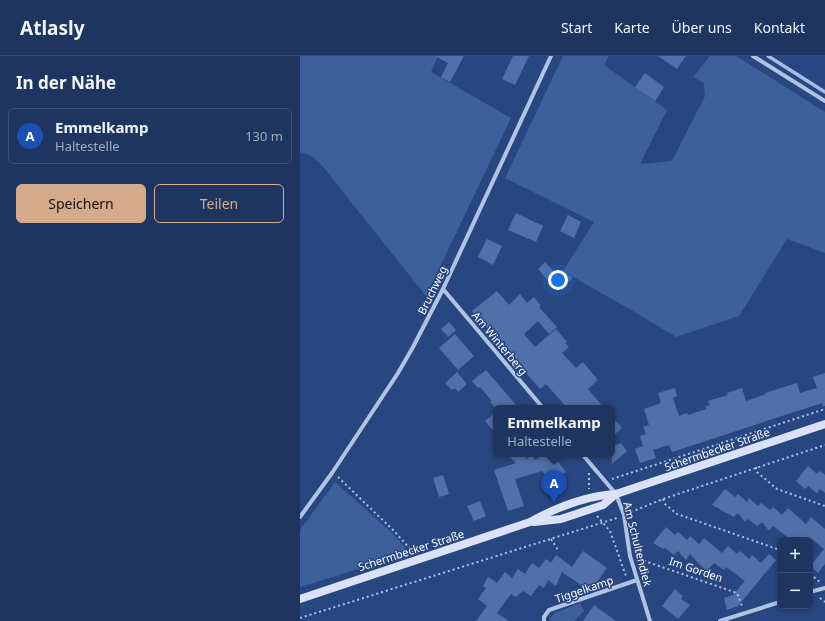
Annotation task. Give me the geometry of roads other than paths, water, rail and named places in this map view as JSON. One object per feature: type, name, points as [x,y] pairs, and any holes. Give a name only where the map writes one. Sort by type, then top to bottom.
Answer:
[{"type":"main road","name":"Schermbecker Straße","points":[[300,599],[530,522],[545,514],[591,497],[616,494],[825,424]]},
{"type":"main road","name":"Schermbecker Straße","points":[[530,522],[562,519],[603,505],[616,494]]},
{"type":"street","name":"Bruchweg","points":[[300,517],[332,473],[398,373],[443,289],[551,56]]},
{"type":"street","points":[[753,56],[825,101]]},
{"type":"street","name":"Am Winterberg","points":[[443,289],[540,405]]},
{"type":"street","points":[[585,457],[616,494]]},
{"type":"street","name":"Am Schultendiek","points":[[616,494],[624,515],[630,556],[650,621]]},
{"type":"street","name":"Tiggelkamp","points":[[544,621],[544,617],[549,610],[637,580]]},
{"type":"street","points":[[813,591],[825,588]]},
{"type":"street","points":[[720,621],[777,603]]},
{"type":"waterway","points":[[768,56],[825,92]]},
{"type":"place","name":"Emmelkamp","points":[[554,503]]}]
